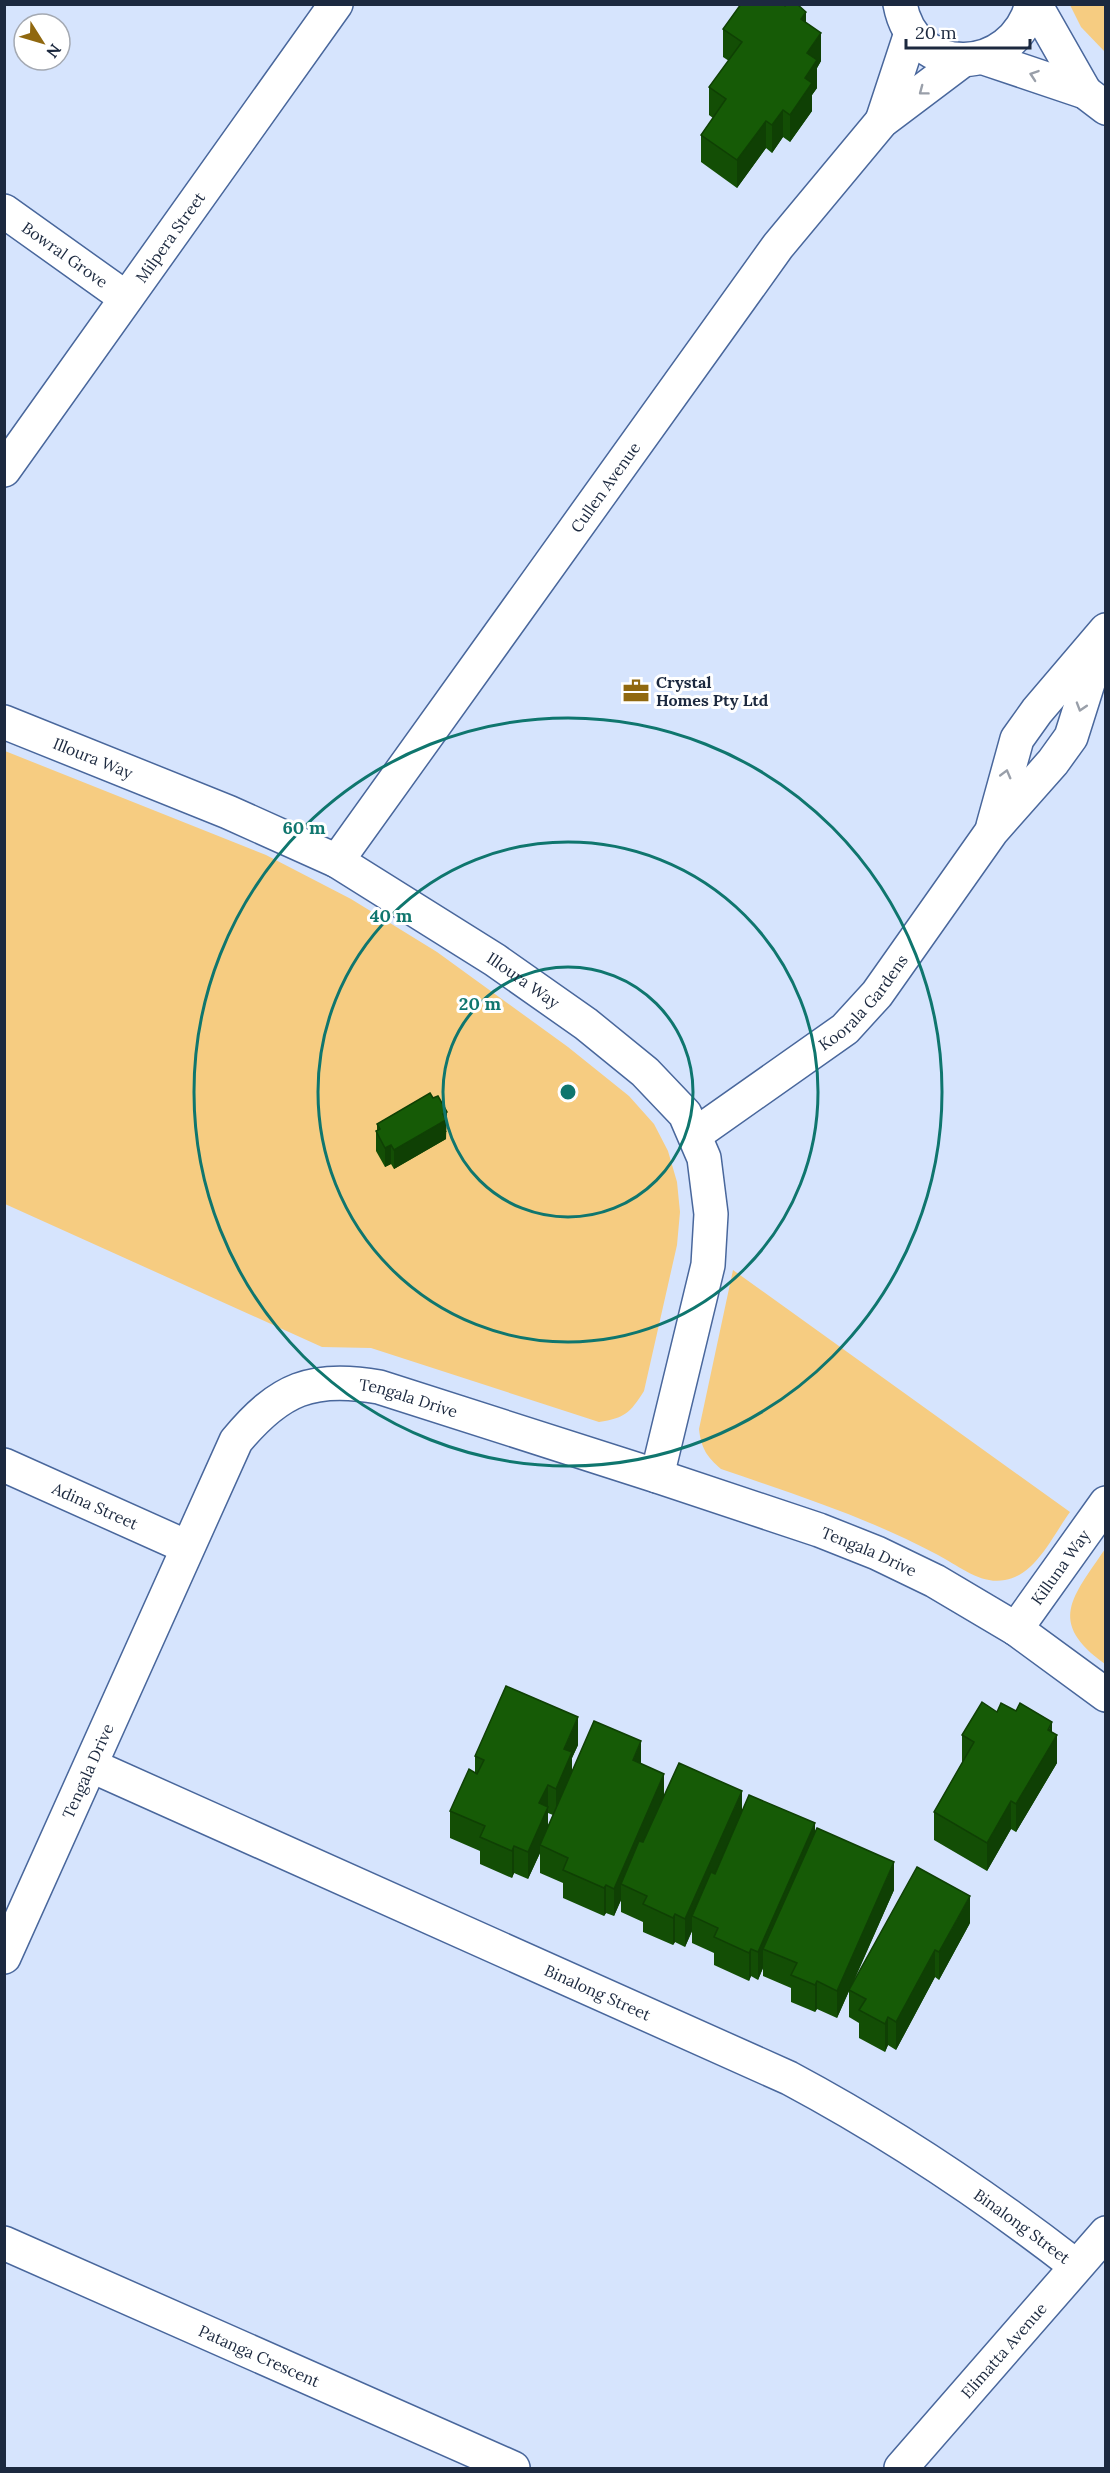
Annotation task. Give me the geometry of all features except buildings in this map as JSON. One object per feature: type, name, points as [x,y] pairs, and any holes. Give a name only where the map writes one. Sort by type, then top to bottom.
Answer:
[{"type":"street","name":"Milpera Street","points":[[4,470],[336,4]]},
{"type":"street","name":"Cullen Avenue","points":[[337,861],[727,314],[778,246],[882,121],[974,59],[1002,50],[1017,36],[1028,20],[1034,4]]},
{"type":"street","points":[[1034,4],[1095,100]]},
{"type":"street","name":"Cullen Avenue","points":[[882,121],[901,14]]},
{"type":"street","points":[[901,14],[926,47],[944,57],[974,59],[1095,100]]},
{"type":"street","name":"Bowral Grove","points":[[4,211],[126,298]]},
{"type":"street","name":"Koorala Gardens","points":[[696,1134],[845,1029],[877,994],[992,831],[1053,762],[1071,736],[1089,680],[1098,640]]},
{"type":"street","name":"Koorala Gardens","points":[[992,831],[1017,739],[1037,711],[1098,640]]},
{"type":"street","name":"Illoura Way","points":[[4,722],[228,812],[337,861],[495,960],[586,1024],[645,1072],[685,1114],[696,1134],[704,1158],[711,1214],[708,1264],[657,1476]]},
{"type":"street","name":"Tengala Drive","points":[[4,1958],[236,1441],[256,1416],[284,1396],[314,1384],[347,1381],[379,1387],[819,1530],[877,1553],[935,1581],[1016,1629],[1106,1695]]},
{"type":"street","name":"Adina Street","points":[[4,1465],[187,1547]]},
{"type":"street","name":"Killuna Way","points":[[1016,1629],[1106,1503]]},
{"type":"street","name":"Binalong Street","points":[[92,1766],[789,2078],[863,2118],[1033,2232],[1076,2266]]},
{"type":"street","name":"Elimatta Avenue","points":[[901,2469],[1106,2233]]},
{"type":"street","name":"Patanga Crescent","points":[[4,2243],[513,2469]]},
{"type":"shaded area","points":[[1070,5],[1105,5],[1105,52],[1081,27]]},
{"type":"shaded area","points":[[5,751],[266,855],[351,899],[437,952],[568,1047],[629,1096],[654,1124],[668,1151],[677,1182],[680,1212],[677,1245],[644,1391],[635,1405],[615,1419],[599,1422],[371,1348],[322,1347],[5,1204]]},
{"type":"shaded area","points":[[733,1270],[1070,1512],[1035,1562],[1016,1577],[996,1581],[987,1580],[885,1529],[721,1469],[716,1465],[703,1447],[699,1429]]},
{"type":"shaded area","points":[[1105,1549],[1105,1664],[1087,1649],[1076,1635],[1071,1622],[1071,1609],[1075,1596]]},
{"type":"place","name":"Crystal Homes Pty Ltd","points":[[636,691]]}]
